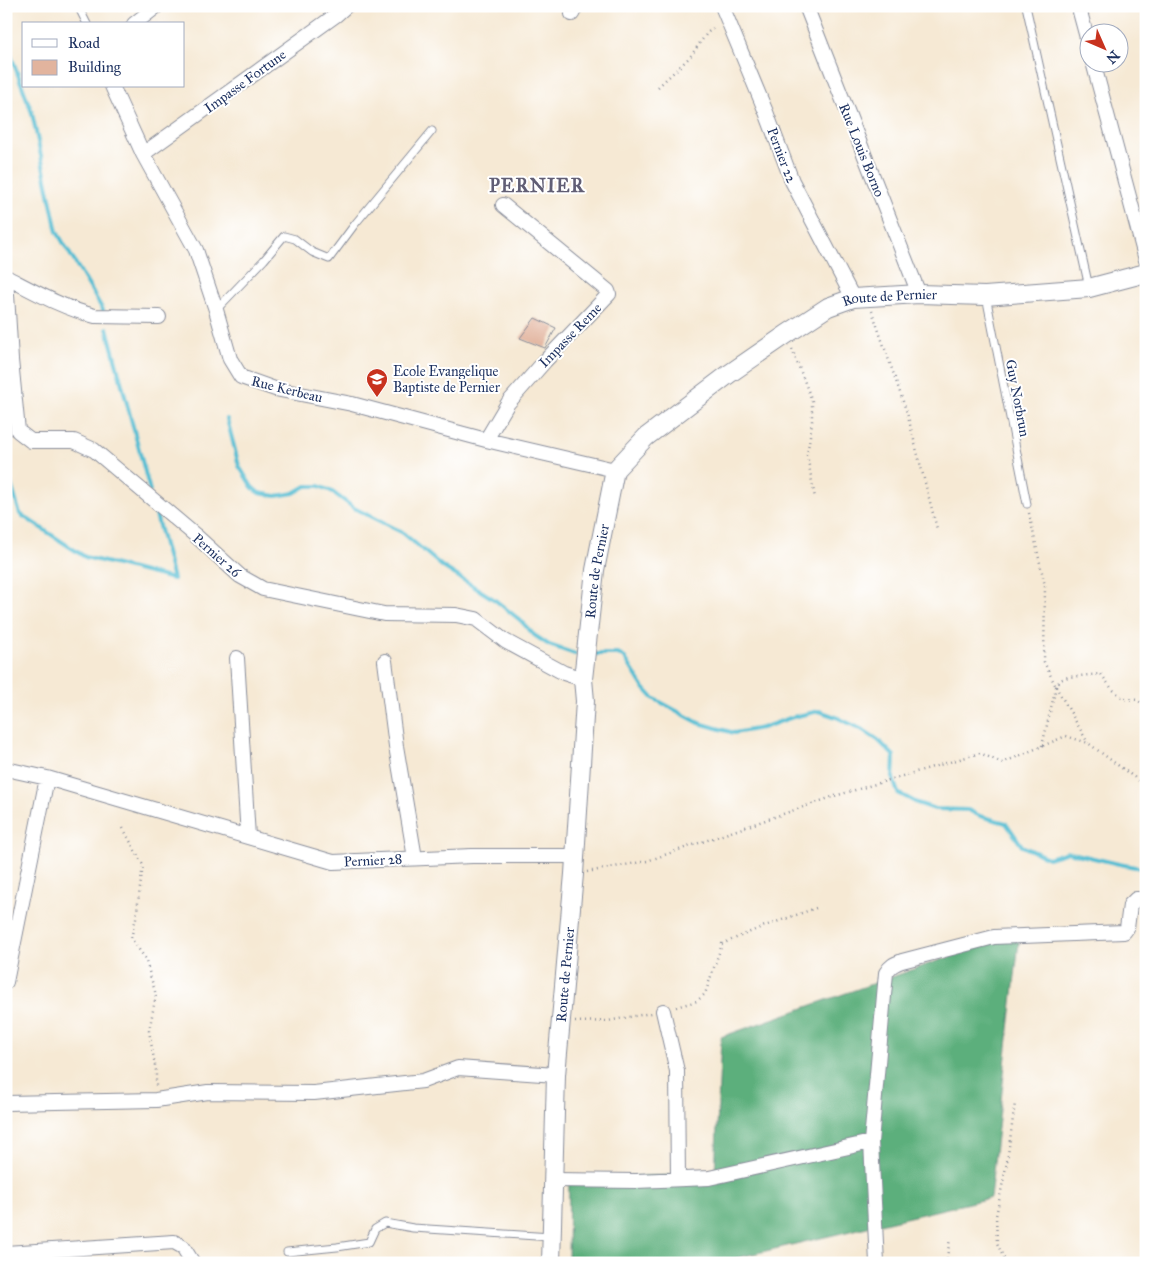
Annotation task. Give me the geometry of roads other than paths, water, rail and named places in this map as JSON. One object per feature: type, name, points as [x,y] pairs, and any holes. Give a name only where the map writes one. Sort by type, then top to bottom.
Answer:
[{"type":"street","points":[[136,22],[156,6]]},
{"type":"street","name":"Impasse Fortune","points":[[143,154],[346,6]]},
{"type":"street","name":"Pernier 22","points":[[722,6],[792,181],[861,298]]},
{"type":"street","name":"Rue Louis Borno","points":[[806,6],[919,294]]},
{"type":"street","points":[[1080,12],[1083,22]]},
{"type":"street","points":[[1096,72],[1146,260]]},
{"type":"street","name":"Rue Kerbeau","points":[[113,88],[143,154],[196,250],[230,359],[241,377],[275,389],[352,404],[486,440],[615,470]]},
{"type":"street","name":"Impasse Reme","points":[[486,440],[508,403],[609,294],[608,291],[503,205]]},
{"type":"street","name":"Route de Pernier","points":[[551,1263],[556,1074],[574,874],[585,701],[583,679],[595,570],[615,470],[646,437],[729,374],[828,307],[861,298],[919,294],[986,296],[1089,288],[1146,273]]},
{"type":"street","points":[[6,278],[54,302],[95,316],[159,317]]},
{"type":"street","name":"Pernier 26","points":[[6,278],[18,431],[31,441],[74,441],[94,450],[174,517],[240,576],[263,589],[384,614],[456,615],[476,619],[505,641],[564,673],[583,679]]},
{"type":"street","points":[[237,658],[248,837]]},
{"type":"street","points":[[385,661],[396,746],[415,858]]},
{"type":"street","name":"Pernier 28","points":[[6,769],[46,778],[333,862],[472,856],[575,856]]},
{"type":"street","points":[[6,982],[46,778]]},
{"type":"street","points":[[877,1263],[871,1142],[886,973],[892,964],[994,937],[1124,932],[1127,928],[1130,905],[1136,899],[1146,899]]},
{"type":"street","points":[[664,1011],[677,1071],[678,1179]]},
{"type":"street","points":[[6,1103],[156,1100],[208,1092],[314,1093],[423,1081],[458,1068],[556,1074]]},
{"type":"street","points":[[553,1180],[636,1181],[710,1178],[871,1142]]},
{"type":"street","points":[[9,1263],[6,1254],[174,1242],[183,1248],[193,1263]]},
{"type":"lane","points":[[78,6],[87,22]]},
{"type":"lane","points":[[1026,6],[1089,288]]},
{"type":"lane","points":[[216,310],[264,260],[284,236],[295,239],[312,252],[329,259],[355,224],[432,132]]},
{"type":"lane","name":"Guy Norbrun","points":[[986,296],[1027,504]]},
{"type":"lane","points":[[287,1252],[369,1242],[375,1230],[385,1224],[413,1228],[552,1237]]},
{"type":"waterway","points":[[6,42],[22,86]]},
{"type":"waterway","points":[[23,88],[32,113],[57,232],[103,310]]},
{"type":"waterway","points":[[107,328],[150,491]]},
{"type":"waterway","points":[[227,419],[239,466],[252,487],[259,493],[276,496],[294,493],[306,486],[319,486],[331,491],[354,508],[403,533],[443,567],[495,600],[520,620],[534,635],[549,645],[575,654]]},
{"type":"waterway","points":[[6,482],[10,481],[20,514],[85,557],[173,579],[154,507]]},
{"type":"waterway","points":[[595,654],[618,654],[625,658],[643,687],[653,698],[699,723],[734,733],[762,728],[793,717],[819,711],[836,717],[863,730],[878,740],[894,756],[893,779],[898,793],[917,803],[935,809],[968,810],[980,816],[1006,823],[1022,846],[1048,858],[1068,852],[1146,869]]},
{"type":"place","name":"Ecole Evangelique Baptiste de Pernier","points":[[377,398]]},
{"type":"district","name":"PERNIER","points":[[537,185]]}]
